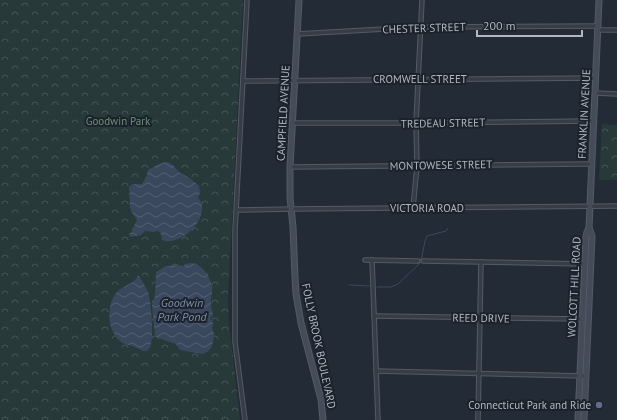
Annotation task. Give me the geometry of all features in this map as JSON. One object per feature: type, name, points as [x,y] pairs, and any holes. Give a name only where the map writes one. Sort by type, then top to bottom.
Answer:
[{"type":"main road","name":"CAMPFIELD AVENUE","points":[[293,227],[290,197],[290,166],[299,0]]},
{"type":"main road","name":"FRANKLIN AVENUE","points":[[589,228],[599,0]]},
{"type":"main road","name":"FOLLY BROOK BOULEVARD","points":[[293,227],[298,306],[322,399],[323,420]]},
{"type":"main road","name":"WOLCOTT HILL ROAD","points":[[584,420],[583,376],[585,320],[588,264],[592,234],[589,228]]},
{"type":"main road","name":"WOLCOTT HILL ROAD","points":[[578,420],[583,376]]},
{"type":"street","points":[[245,420],[235,342],[235,231],[244,81],[247,0]]},
{"type":"street","points":[[413,208],[417,166],[416,123],[422,0]]},
{"type":"street","name":"CHESTER STREET","points":[[297,34],[420,27],[598,28],[617,30]]},
{"type":"street","name":"CROMWELL STREET","points":[[244,81],[596,78]]},
{"type":"street","points":[[595,93],[617,94]]},
{"type":"street","name":"TREDEAU STREET","points":[[293,123],[594,121]]},
{"type":"street","name":"MONTOWESE STREET","points":[[290,166],[592,164]]},
{"type":"street","name":"VICTORIA ROAD","points":[[236,210],[617,206]]},
{"type":"street","points":[[365,260],[418,261]]},
{"type":"street","points":[[372,260],[378,420]]},
{"type":"street","points":[[423,260],[588,264]]},
{"type":"street","points":[[478,420],[481,262]]},
{"type":"street","name":"REED DRIVE","points":[[374,316],[585,320]]},
{"type":"street","points":[[376,371],[583,376]]},
{"type":"green space","name":"Goodwin Park","points":[[0,0],[243,0],[228,299],[229,322],[240,420],[0,420]]},
{"type":"green space","points":[[602,124],[617,125],[617,180],[599,180]]},
{"type":"water","points":[[165,162],[173,165],[179,172],[199,186],[200,193],[198,198],[201,202],[202,213],[195,226],[190,231],[184,236],[171,241],[164,241],[160,232],[157,231],[145,231],[141,235],[130,237],[129,234],[133,231],[137,220],[130,207],[129,187],[132,184],[142,184],[148,170]]},
{"type":"water","name":"Goodwin Park Pond","points":[[191,263],[202,268],[211,282],[212,288],[211,302],[213,315],[210,319],[213,323],[213,342],[211,348],[202,354],[180,350],[176,344],[158,338],[155,335],[152,305],[155,296],[156,272],[166,266],[184,266],[185,264]]},
{"type":"water","name":"Goodwin Park Pond","points":[[138,276],[148,292],[151,312],[152,339],[149,349],[146,351],[142,351],[121,342],[114,334],[110,324],[109,314],[114,297],[120,289],[132,283]]},
{"type":"waterway","points":[[377,287],[391,287],[398,284],[419,264],[427,236],[446,231],[448,228]]},
{"type":"waterway","points":[[349,285],[369,286]]},
{"type":"place","name":"Connecticut Park and Ride","points":[[599,405]]}]
